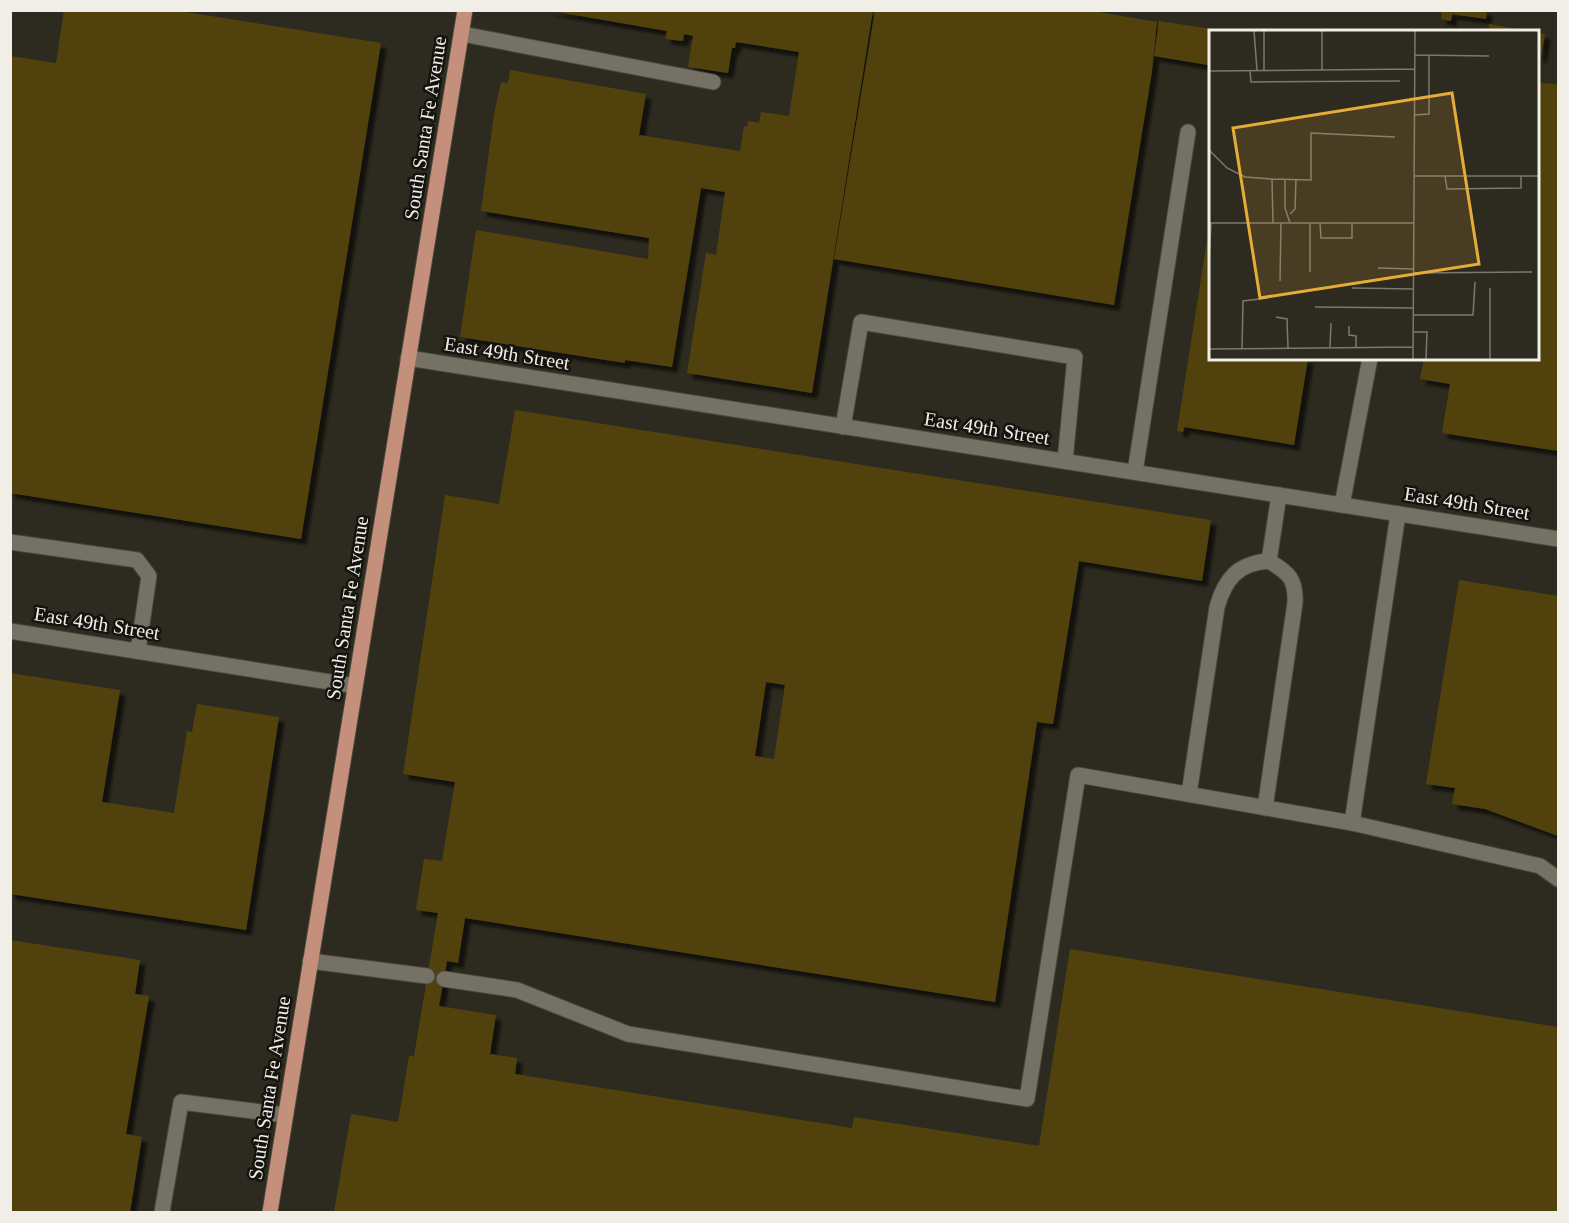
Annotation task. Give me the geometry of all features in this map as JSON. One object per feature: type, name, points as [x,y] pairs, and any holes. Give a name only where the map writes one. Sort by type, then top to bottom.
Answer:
[{"type":"main road","name":"South Santa Fe Avenue","points":[[270,1212],[464,11]]},
{"type":"street","points":[[462,34],[713,82]]},
{"type":"street","points":[[1135,472],[1188,132]]},
{"type":"street","points":[[843,427],[861,322],[1075,357],[1065,461]]},
{"type":"street","name":"East 49th Street","points":[[408,358],[1558,539]]},
{"type":"street","points":[[1342,505],[1371,360]]},
{"type":"street","points":[[1269,561],[1279,495]]},
{"type":"street","points":[[1352,823],[1398,514]]},
{"type":"street","points":[[10,542],[137,560],[149,576],[138,651]]},
{"type":"street","points":[[1189,794],[1217,607],[1223,587],[1237,570],[1254,562],[1269,561],[1289,573],[1296,586],[1294,620],[1265,808]]},
{"type":"street","name":"East 49th Street","points":[[10,631],[355,686]]},
{"type":"street","points":[[444,979],[517,990],[628,1034],[1027,1099],[1078,775],[1352,823],[1540,866],[1558,879]]},
{"type":"street","points":[[310,961],[428,976]]},
{"type":"street","points":[[162,1212],[181,1102],[285,1115]]},
{"type":"building","points":[[64,10],[173,10],[381,43],[301,539],[10,493],[10,56],[56,63]]},
{"type":"building","points":[[546,10],[873,10],[812,393],[687,373],[706,253],[716,255],[725,192],[701,188],[672,367],[625,360],[625,363],[460,337],[476,230],[648,259],[649,238],[481,211],[494,114],[501,82],[508,83],[510,70],[646,94],[639,135],[740,151],[744,126],[747,127],[748,121],[759,123],[761,112],[789,116],[799,52],[736,42],[735,48],[732,48],[728,73],[688,67],[693,36],[684,34],[683,41],[665,39],[667,31]]},
{"type":"building","points":[[875,10],[1087,10],[1157,22],[1152,71],[1114,305],[834,259]]},
{"type":"building","points":[[1436,10],[1487,10],[1486,19],[1452,14],[1451,21],[1441,19],[1442,13]]},
{"type":"building","points":[[1159,21],[1217,30],[1209,30],[1208,65],[1154,56]]},
{"type":"building","points":[[1489,24],[1522,30],[1488,30]]},
{"type":"building","points":[[1539,33],[1545,34],[1541,57],[1539,57]]},
{"type":"building","points":[[1539,83],[1558,84],[1558,451],[1442,433],[1450,384],[1420,379],[1424,360],[1539,360]]},
{"type":"building","points":[[1209,228],[1209,360],[1308,360],[1294,445],[1184,427],[1183,432],[1177,431]]},
{"type":"building","points":[[515,410],[1211,520],[1202,581],[1079,561],[1053,724],[1037,722],[995,1002],[465,918],[458,963],[447,961],[439,1006],[496,1015],[490,1054],[517,1058],[515,1074],[852,1128],[854,1117],[1039,1146],[1070,949],[1558,1027],[1558,1212],[334,1212],[351,1114],[398,1122],[409,1056],[414,1056],[438,913],[416,910],[424,859],[442,861],[455,782],[403,774],[445,495],[499,504]],"holes":[[[766,682],[785,685],[774,759],[755,756]]]},
{"type":"building","points":[[1459,580],[1558,596],[1558,836],[1485,809],[1452,804],[1455,788],[1426,784]]},
{"type":"building","points":[[10,673],[120,690],[102,802],[174,813],[187,731],[192,732],[197,704],[279,717],[246,930],[10,894]]},
{"type":"building","points":[[10,940],[140,960],[135,994],[149,996],[126,1134],[142,1137],[130,1212],[10,1212]]}]
